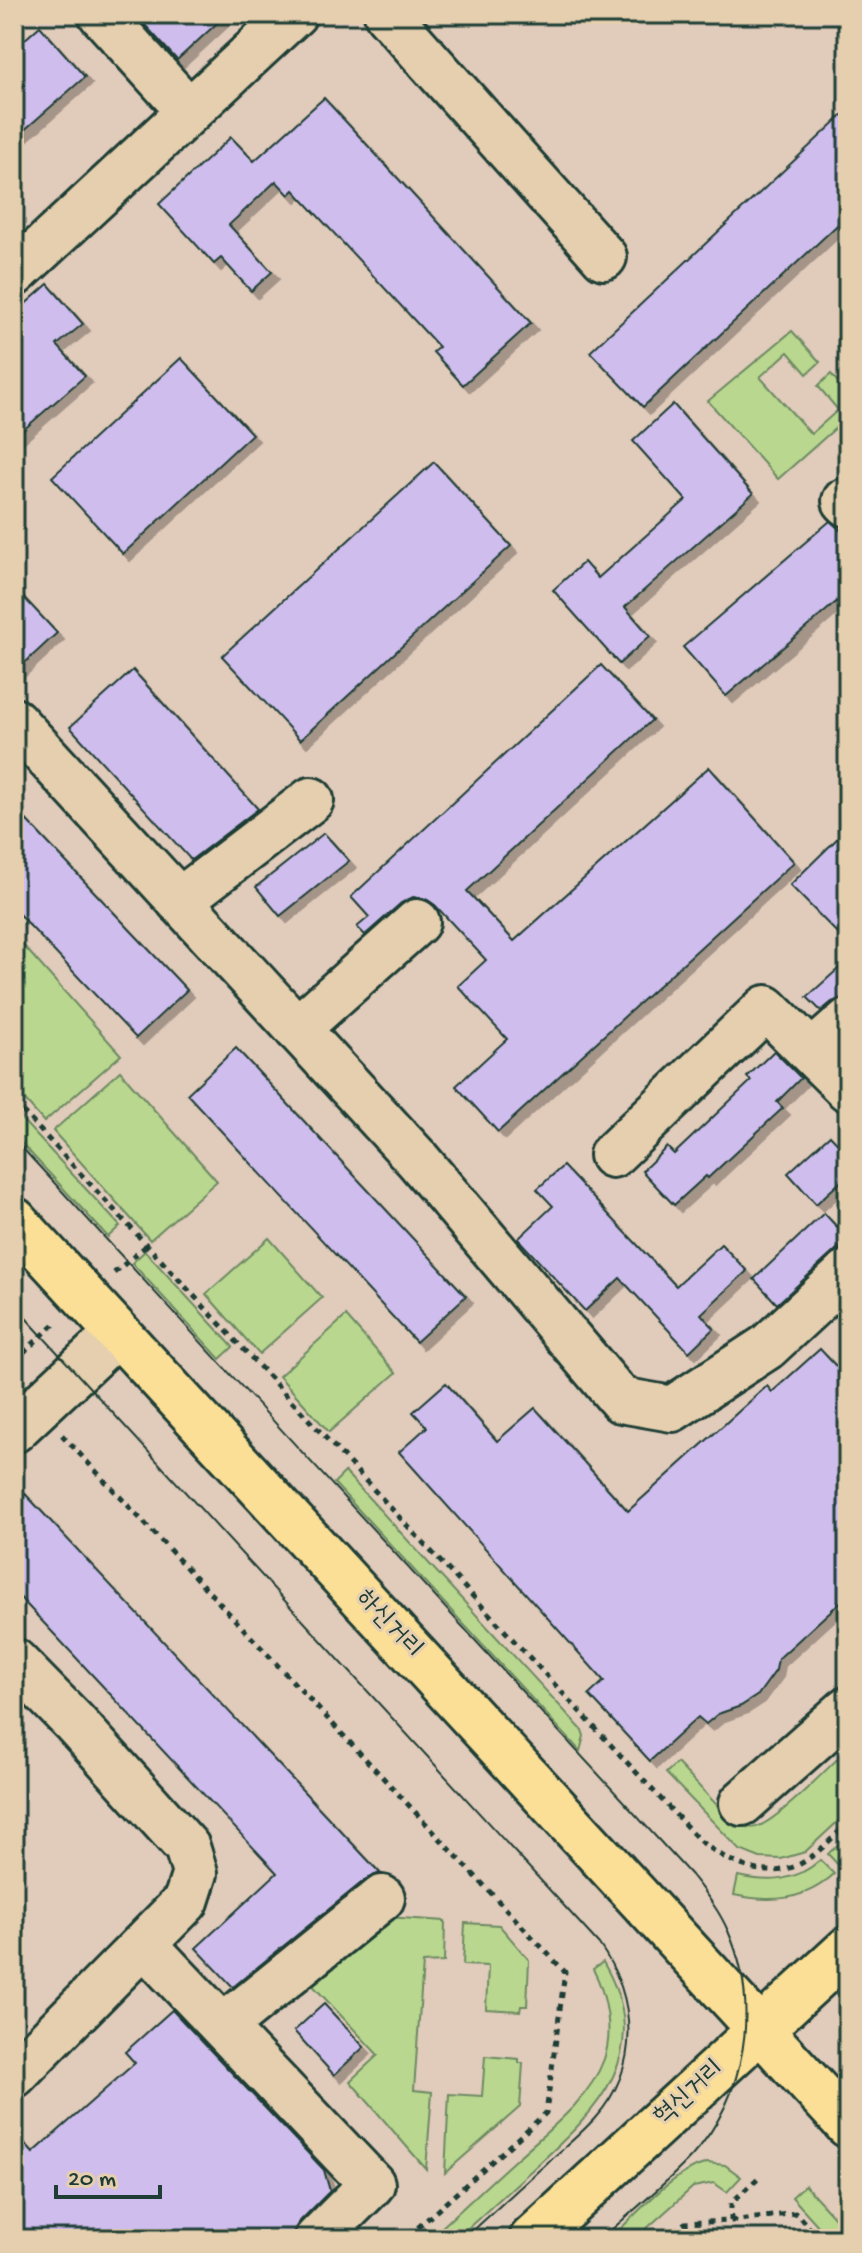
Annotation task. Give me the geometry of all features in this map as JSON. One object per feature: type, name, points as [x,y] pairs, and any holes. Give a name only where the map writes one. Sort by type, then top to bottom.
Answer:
[{"type":"main road","name":"하신거리","points":[[14,1220],[848,2125]]},
{"type":"main road","name":"혁신거리","points":[[532,2239],[848,1949]]},
{"type":"street","points":[[101,14],[189,111]]},
{"type":"street","points":[[14,274],[294,14]]},
{"type":"street","points":[[387,14],[604,257]]},
{"type":"street","points":[[14,721],[417,1159],[621,1400],[672,1409],[767,1347],[848,1272]]},
{"type":"street","points":[[179,901],[311,800]]},
{"type":"street","points":[[297,1029],[417,922]]},
{"type":"street","points":[[612,1155],[766,1008],[848,1089]]},
{"type":"street","points":[[812,1053],[848,1021]]},
{"type":"street","points":[[25,1419],[118,1333]]},
{"type":"street","points":[[14,1661],[187,1847],[195,1873],[186,1901],[14,2075]]},
{"type":"street","points":[[742,1803],[848,1709]]},
{"type":"street","points":[[224,2026],[382,1898]]},
{"type":"street","points":[[145,1945],[372,2184],[317,2239]]},
{"type":"path","points":[[14,1102],[700,1841],[739,1866],[781,1870],[798,1865],[812,1856],[848,1823]]},
{"type":"path","points":[[25,1419],[565,1972],[546,2113],[405,2239]]},
{"type":"path","points":[[731,2221],[731,2203],[759,2177]]},
{"type":"path","points":[[664,2239],[685,2223],[796,2213],[819,2239]]},
{"type":"green space","points":[[792,331],[820,362],[807,374],[788,352],[760,377],[811,434],[838,410],[818,386],[831,374],[848,394],[848,417],[778,479],[708,401]]},
{"type":"green space","points":[[14,935],[121,1055],[44,1122],[14,1088]]},
{"type":"green space","points":[[120,1071],[217,1181],[150,1240],[53,1131]]},
{"type":"green space","points":[[14,1111],[120,1226],[108,1237],[14,1135]]},
{"type":"green space","points":[[269,1238],[322,1298],[259,1354],[206,1294]]},
{"type":"green space","points":[[145,1251],[233,1347],[220,1359],[132,1263]]},
{"type":"green space","points":[[346,1316],[396,1373],[329,1432],[279,1376]]},
{"type":"green space","points":[[345,1472],[582,1730],[584,1736],[580,1751],[334,1483]]},
{"type":"green space","points":[[848,1749],[848,1812],[805,1852],[781,1859],[760,1858],[740,1850],[666,1773],[677,1763],[732,1821],[756,1827],[777,1815]]},
{"type":"green space","points":[[848,1835],[848,1861],[841,1868],[828,1854]]},
{"type":"green space","points":[[820,1860],[834,1874],[799,1895],[761,1899],[734,1895],[738,1876],[761,1880],[782,1879],[801,1873]]},
{"type":"green space","points":[[371,1916],[445,1921],[444,1962],[423,1963],[414,2090],[432,2092],[426,2169],[350,2081],[378,2055],[303,1975]]},
{"type":"green space","points":[[465,1923],[499,1925],[529,1960],[527,2006],[521,2006],[520,2011],[486,2009],[488,1966],[463,1965]]},
{"type":"green space","points":[[603,1962],[618,1995],[624,2024],[622,2052],[613,2077],[598,2101],[558,2146],[456,2239],[429,2239],[578,2102],[597,2074],[607,2048],[608,2025],[605,2001],[593,1969]]},
{"type":"green space","points":[[485,2056],[519,2059],[519,2063],[523,2063],[520,2107],[445,2173],[449,2094],[482,2096]]},
{"type":"green space","points":[[707,2163],[725,2165],[741,2177],[727,2192],[714,2183],[693,2187],[635,2239],[610,2239],[667,2185]]},
{"type":"green space","points":[[805,2185],[848,2232],[848,2239],[830,2239],[792,2197]]},
{"type":"building","points":[[135,14],[227,14],[177,60]]},
{"type":"building","points":[[40,26],[85,77],[14,139],[14,49]]},
{"type":"building","points":[[324,98],[531,323],[463,385],[433,352],[439,347],[294,190],[289,195],[276,181],[229,225],[272,272],[251,291],[221,258],[214,264],[159,204],[231,137],[254,161]]},
{"type":"building","points":[[848,110],[848,215],[643,407],[590,352]]},
{"type":"building","points":[[48,284],[83,324],[57,345],[85,376],[14,438],[14,314]]},
{"type":"building","points":[[181,358],[252,434],[123,554],[52,477]]},
{"type":"building","points":[[673,404],[753,494],[625,607],[650,636],[619,664],[553,590],[584,562],[598,578],[686,500],[633,441]]},
{"type":"building","points":[[434,462],[511,546],[300,740],[222,656]]},
{"type":"building","points":[[830,521],[848,537],[848,592],[726,696],[683,647]]},
{"type":"building","points":[[14,587],[57,633],[14,673]]},
{"type":"building","points":[[601,665],[652,720],[467,891],[514,941],[709,767],[794,862],[498,1132],[456,1086],[507,1039],[458,986],[486,960],[426,899],[413,897],[401,903],[365,935],[357,927],[369,917],[351,897]]},
{"type":"building","points":[[133,670],[258,809],[191,860],[70,727]]},
{"type":"building","points":[[14,807],[187,990],[136,1038],[14,909]]},
{"type":"building","points":[[848,828],[848,944],[790,885]]},
{"type":"building","points":[[324,833],[349,861],[280,916],[256,887]]},
{"type":"building","points":[[848,960],[848,997],[832,1002],[821,1011],[807,997]]},
{"type":"building","points":[[236,1048],[466,1296],[416,1342],[187,1094]]},
{"type":"building","points":[[774,1051],[801,1078],[777,1102],[783,1108],[708,1178],[706,1176],[674,1205],[642,1171],[667,1147],[674,1154],[751,1081],[747,1077]]},
{"type":"building","points":[[830,1135],[848,1154],[848,1175],[816,1204],[788,1173]]},
{"type":"building","points":[[563,1166],[676,1286],[721,1244],[747,1271],[701,1314],[714,1328],[689,1352],[620,1278],[585,1311],[518,1239],[553,1206],[537,1189]]},
{"type":"building","points":[[824,1213],[848,1239],[777,1304],[754,1279]]},
{"type":"building","points":[[820,1349],[848,1379],[848,1595],[778,1659],[776,1670],[758,1695],[741,1706],[718,1714],[706,1724],[698,1717],[650,1761],[589,1695],[604,1681],[399,1452],[427,1427],[413,1412],[446,1383],[497,1441],[535,1408],[628,1511],[767,1386],[772,1392]]},
{"type":"building","points":[[14,1482],[380,1873],[366,1879],[233,1987],[196,1948],[277,1873],[14,1591]]},
{"type":"building","points":[[324,2004],[364,2047],[334,2075],[294,2031]]},
{"type":"building","points":[[172,2010],[324,2170],[330,2191],[299,2222],[293,2239],[14,2239],[14,2132],[33,2153],[135,2063],[125,2052]]},
{"type":"tram line","points":[[14,1139],[691,1875],[724,1923],[738,1959],[744,1989],[743,2049],[736,2078],[725,2106],[692,2156],[601,2239]]},
{"type":"tram line","points":[[14,1305],[599,1944],[612,1965],[627,2009],[628,2032],[626,2055],[610,2098],[583,2130],[464,2239]]}]
